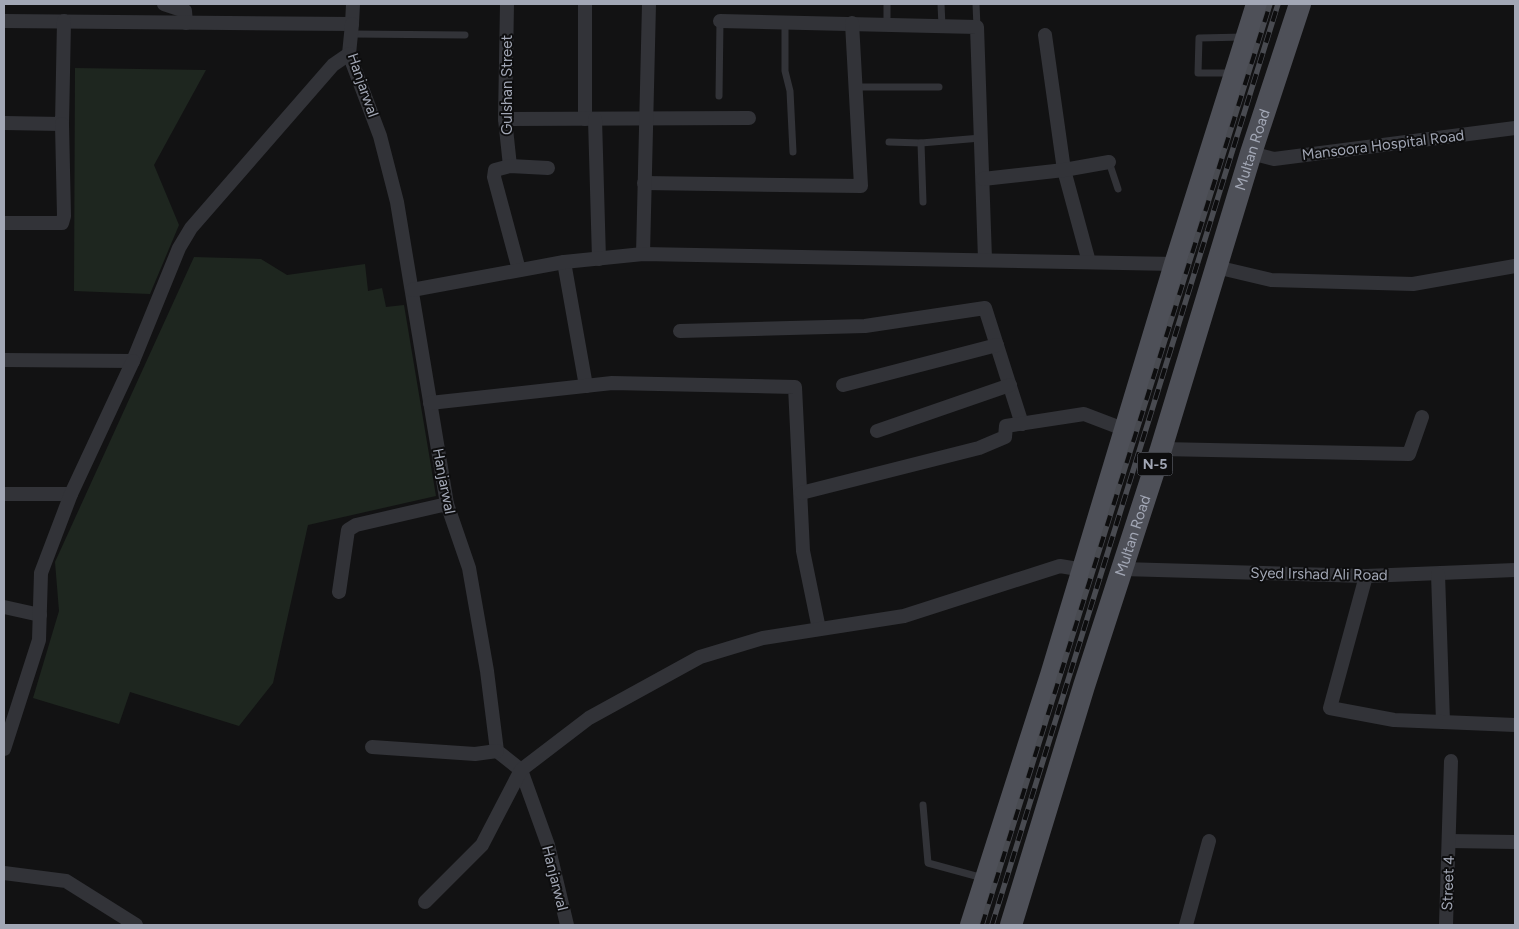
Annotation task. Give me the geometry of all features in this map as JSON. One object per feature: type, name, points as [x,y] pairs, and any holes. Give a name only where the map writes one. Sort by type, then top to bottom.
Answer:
[{"type":"main road","name":"N-5","points":[[971,925],[1084,570],[1175,264],[1257,4]]},
{"type":"main road","name":"Multan Road","points":[[1011,925],[1084,686],[1161,449],[1251,153],[1300,4]]},
{"type":"main road","points":[[1051,675],[1084,686]]},
{"type":"street","points":[[164,4],[184,11],[186,23]]},
{"type":"street","name":"Hanjarwal","points":[[353,4],[349,54],[380,136],[397,202],[447,504],[469,568],[487,671],[497,751]]},
{"type":"street","name":"Gulshan Street","points":[[507,4],[505,120],[510,166]]},
{"type":"street","points":[[585,4],[599,258]]},
{"type":"street","points":[[643,254],[649,4]]},
{"type":"street","points":[[4,21],[186,23],[352,29]]},
{"type":"street","points":[[720,21],[977,27],[985,259]]},
{"type":"street","points":[[4,223],[62,223],[64,216],[62,124],[64,22]]},
{"type":"street","points":[[644,183],[860,186],[852,23]]},
{"type":"street","points":[[1045,35],[1064,170],[1090,262]]},
{"type":"street","points":[[4,748],[40,640],[41,573],[71,494],[133,361],[179,248],[191,228],[333,65],[349,54]]},
{"type":"street","points":[[505,120],[749,118]]},
{"type":"street","points":[[4,123],[62,124]]},
{"type":"street","name":"Mansoora Hospital Road","points":[[1251,153],[1274,159],[1515,128]]},
{"type":"street","points":[[983,179],[1064,170],[1109,162]]},
{"type":"street","points":[[519,270],[494,177],[495,170],[510,166],[548,168]]},
{"type":"street","points":[[412,290],[564,262],[643,254],[1175,264]]},
{"type":"street","points":[[564,262],[586,386]]},
{"type":"street","points":[[1216,267],[1271,280],[1412,284],[1515,266]]},
{"type":"street","points":[[680,331],[865,326],[985,308],[1022,424]]},
{"type":"street","points":[[843,385],[997,345]]},
{"type":"street","points":[[4,360],[133,361]]},
{"type":"street","points":[[430,403],[612,383],[795,387],[803,551],[819,630]]},
{"type":"street","points":[[877,431],[1010,385]]},
{"type":"street","points":[[801,493],[979,448],[1005,437],[1006,426],[1084,414],[1126,430]]},
{"type":"street","points":[[1161,449],[1408,454],[1422,417]]},
{"type":"street","points":[[4,494],[71,494]]},
{"type":"street","points":[[339,592],[348,530],[356,525],[447,504]]},
{"type":"street","points":[[425,902],[482,846],[521,770],[589,718],[700,657],[763,638],[904,616],[1060,566],[1084,570]]},
{"type":"street","name":"Syed Irshad Ali Road","points":[[1122,569],[1366,576],[1515,570]]},
{"type":"street","points":[[1438,574],[1443,722]]},
{"type":"street","points":[[1366,576],[1330,708],[1394,720],[1515,725]]},
{"type":"street","points":[[4,608],[40,615]]},
{"type":"street","points":[[372,747],[475,754],[497,751],[521,770]]},
{"type":"street","name":"Street 4","points":[[1446,925],[1452,760]]},
{"type":"street","name":"Hanjarwal","points":[[521,770],[548,845],[567,925]]},
{"type":"street","points":[[1186,925],[1209,841]]},
{"type":"street","points":[[1449,841],[1515,842]]},
{"type":"street","points":[[4,873],[66,882],[136,925]]},
{"type":"lane","points":[[887,4],[887,24]]},
{"type":"lane","points":[[941,4],[942,26]]},
{"type":"lane","points":[[976,4],[977,27]]},
{"type":"lane","points":[[719,96],[720,21]]},
{"type":"lane","points":[[785,22],[785,71],[790,91],[794,152]]},
{"type":"lane","points":[[352,29],[465,35]]},
{"type":"lane","points":[[1236,72],[1198,73],[1198,38],[1247,36]]},
{"type":"lane","points":[[856,87],[939,87]]},
{"type":"lane","points":[[889,142],[921,143],[982,138]]},
{"type":"lane","points":[[921,143],[923,202]]},
{"type":"lane","points":[[1109,162],[1118,189]]},
{"type":"lane","points":[[923,805],[928,863],[986,879]]},
{"type":"shaded area","points":[[75,68],[206,70],[154,165],[179,225],[150,294],[74,291]]},
{"type":"shaded area","points":[[194,257],[261,259],[287,275],[365,264],[368,291],[382,288],[386,307],[404,305],[436,496],[308,525],[273,683],[239,726],[130,692],[119,724],[33,698],[59,611],[55,562]]},
{"type":"railway","points":[[982,925],[1270,4]]},
{"type":"railway","points":[[992,925],[1278,4]]}]
